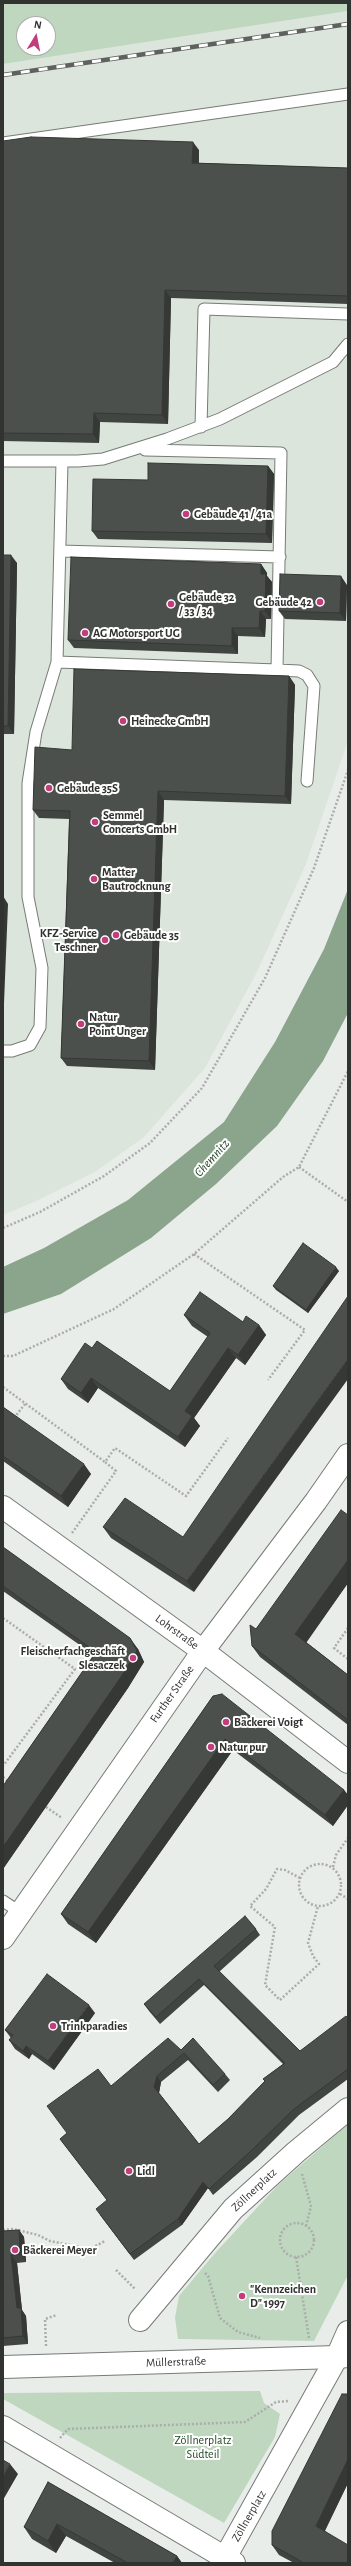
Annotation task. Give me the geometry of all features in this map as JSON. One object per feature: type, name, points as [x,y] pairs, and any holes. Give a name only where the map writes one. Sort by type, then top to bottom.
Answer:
[{"type":"street","name":"Further Straße","points":[[3,1938],[203,1650],[316,1501],[348,1455]]},
{"type":"street","name":"Lohrstraße","points":[[3,1507],[203,1650],[348,1762]]},
{"type":"street","name":"Zöllnerplatz","points":[[140,2320],[233,2209],[296,2152],[348,2109]]},
{"type":"street","name":"Zöllnerplatz","points":[[3,2427],[227,2561],[315,2399],[343,2356],[348,2332]]},
{"type":"street","name":"Müllerstraße","points":[[3,2367],[343,2356]]},
{"type":"lane","points":[[3,143],[348,94]]},
{"type":"lane","points":[[201,427],[204,309],[348,314]]},
{"type":"lane","points":[[3,461],[62,462],[103,459],[137,449],[201,427],[333,362],[348,344]]},
{"type":"lane","points":[[137,449],[281,453],[277,670]]},
{"type":"lane","points":[[3,1051],[12,1051],[30,1045],[40,1027],[42,968],[28,897],[28,783],[36,732],[57,662],[62,462]]},
{"type":"lane","points":[[60,550],[280,557]]},
{"type":"lane","points":[[57,662],[299,671],[307,675],[314,686],[307,781]]},
{"type":"lane","points":[[3,1901],[21,1913]]},
{"type":"path","points":[[3,1228],[40,1212],[104,1176],[127,1160],[150,1143],[202,1088],[265,978],[314,868],[348,770]]},
{"type":"path","points":[[3,1356],[13,1356],[114,1309],[194,1254],[283,1177],[299,1167],[348,1071]]},
{"type":"path","points":[[299,1167],[348,1202]]},
{"type":"path","points":[[194,1254],[304,1330],[268,1380]]},
{"type":"path","points":[[3,1387],[105,1462],[116,1472],[62,1548]]},
{"type":"path","points":[[13,1419],[25,1404]]},
{"type":"path","points":[[105,1462],[115,1448],[186,1496],[228,1438]]},
{"type":"path","points":[[3,1618],[75,1669],[3,1766]]},
{"type":"path","points":[[348,1628],[334,1648],[348,1659]]},
{"type":"path","points":[[3,1777],[12,1784]]},
{"type":"path","points":[[333,1867],[336,1855],[348,1838]]},
{"type":"path","points":[[314,1864],[327,1864],[333,1867],[341,1880],[340,1894],[330,1904],[318,1906],[308,1903],[303,1898],[299,1885],[300,1878],[308,1868],[314,1864]]},
{"type":"path","points":[[300,1878],[285,1870],[276,1869],[266,1889],[250,1906],[275,1927],[265,1985],[280,2000],[319,1964],[313,1956],[308,1943],[318,1906]]},
{"type":"path","points":[[340,1894],[348,1898]]},
{"type":"path","points":[[296,2152],[311,2206],[306,2226]]},
{"type":"path","points":[[290,2225],[306,2226],[313,2233],[314,2244],[307,2254],[296,2257],[284,2251],[281,2246],[282,2234],[290,2225]]},
{"type":"path","points":[[13,2229],[14,2234]]},
{"type":"path","points":[[3,2230],[13,2229],[38,2235],[50,2241],[90,2249],[105,2241]]},
{"type":"path","points":[[296,2257],[312,2357]]},
{"type":"path","points":[[188,2262],[208,2276],[220,2318],[238,2332],[265,2342],[266,2359]]},
{"type":"path","points":[[116,2270],[135,2289]]},
{"type":"path","points":[[46,2365],[45,2318],[57,2315]]},
{"type":"path","points":[[48,2453],[68,2429],[245,2422],[276,2402],[315,2399]]},
{"type":"shaded area","points":[[348,11],[348,741],[306,864],[256,974],[205,1068],[144,1137],[95,1172],[34,1202],[3,1215],[3,64]]},
{"type":"green space","points":[[3,3],[348,3],[348,11],[56,56],[56,16],[16,16],[16,56],[55,56],[3,64]]},
{"type":"green space","points":[[348,2124],[348,2275],[314,2341],[178,2339],[175,2318],[179,2296],[215,2253],[278,2185]]},
{"type":"green space","name":"Zöllnerplatz Südteil","points":[[260,2391],[264,2403],[280,2414],[275,2437],[224,2523],[3,2399],[3,2393]]},
{"type":"water","name":"Chemnitz","points":[[348,889],[348,1013],[323,1061],[277,1126],[216,1184],[151,1238],[61,1294],[3,1314],[3,1267],[44,1248],[128,1200],[224,1122],[275,1042],[324,949]]},
{"type":"building","points":[[31,137],[193,142],[192,163],[348,168],[348,296],[165,290],[162,415],[94,413],[93,434],[3,433],[3,141]]},
{"type":"building","name":"Gebäude 41 / 41a","points":[[148,463],[268,466],[266,534],[92,531],[93,479],[148,480]]},
{"type":"building","points":[[3,555],[11,555],[8,726],[3,726]]},
{"type":"building","name":"Gebäude 32 / 33 / 34","points":[[71,557],[261,564],[261,574],[266,574],[265,611],[260,611],[259,628],[232,628],[232,646],[68,640]]},
{"type":"building","points":[[280,574],[341,576],[340,613],[279,611]]},
{"type":"building","name":"Gebäude 35","points":[[74,669],[289,676],[285,796],[158,791],[149,1061],[61,1058],[70,811],[33,810],[35,747],[72,750]]},
{"type":"building","points":[[303,1243],[336,1267],[306,1310],[273,1286]]},
{"type":"building","points":[[200,1292],[243,1322],[246,1316],[259,1325],[238,1355],[228,1348],[185,1411],[192,1416],[178,1437],[91,1378],[81,1393],[61,1379],[85,1343],[92,1348],[97,1341],[170,1391],[210,1333],[184,1315]]},
{"type":"building","points":[[348,1296],[348,1359],[187,1581],[103,1527],[125,1498],[183,1537]]},
{"type":"building","points":[[3,1407],[84,1464],[61,1496],[3,1456]]},
{"type":"building","points":[[341,1510],[348,1515],[348,1560],[295,1634],[348,1675],[348,1720],[252,1646],[250,1625],[256,1629]]},
{"type":"building","points":[[3,1547],[130,1638],[137,1651],[121,1677],[3,1847],[3,1786],[96,1652],[3,1586]]},
{"type":"building","points":[[222,1694],[344,1790],[325,1815],[225,1739],[88,1932],[61,1914],[213,1696]]},
{"type":"building","points":[[245,1916],[256,1929],[214,1966],[300,2051],[346,2016],[348,2019],[348,2069],[294,2109],[209,2189],[203,2182],[178,2219],[130,2254],[96,2209],[107,2200],[60,2139],[67,2133],[47,2106],[98,2069],[111,2086],[168,2038],[181,2050],[193,2038],[225,2074],[213,2085],[184,2053],[157,2076],[154,2087],[199,2144],[228,2119],[265,2081],[263,2079],[285,2063],[199,1979],[156,2017],[144,2004]]},
{"type":"building","name":"Trinkparadies","points":[[47,1974],[89,2005],[48,2061],[26,2046],[23,2051],[9,2040],[13,2035],[5,2030]]},
{"type":"building","points":[[19,2230],[20,2254],[11,2255],[17,2308],[21,2308],[23,2336],[3,2338],[3,2231]]},
{"type":"building","points":[[342,2394],[348,2394],[348,2459],[316,2526],[348,2545],[348,2563],[304,2563],[272,2545],[272,2531]]},
{"type":"building","points":[[3,2460],[10,2464],[3,2477]]},
{"type":"building","points":[[48,2482],[177,2556],[173,2563],[128,2563],[57,2524],[48,2541],[24,2527]]},
{"type":"railway","points":[[3,75],[348,24]]},
{"type":"place","name":"Gebäude 41 / 41a","points":[[186,514]]},
{"type":"place","name":"Gebäude 42","points":[[320,602]]},
{"type":"place","name":"Gebäude 32 / 33 / 34","points":[[171,604]]},
{"type":"place","name":"AG Motorsport UG","points":[[85,633]]},
{"type":"place","name":"Heinecke GmbH","points":[[123,721]]},
{"type":"place","name":"Gebäude 35S","points":[[49,788]]},
{"type":"place","name":"Semmel Concerts GmbH","points":[[95,822]]},
{"type":"place","name":"Matter Bautrocknung","points":[[94,879]]},
{"type":"place","name":"Gebäude 35","points":[[116,935]]},
{"type":"place","name":"KFZ-Service Teschner","points":[[105,940]]},
{"type":"place","name":"Natur Point Unger","points":[[81,1024]]},
{"type":"place","name":"Fleischerfachgeschäft Slesaczek","points":[[133,1658]]},
{"type":"place","name":"Bäckerei Voigt","points":[[226,1722]]},
{"type":"place","name":"Natur pur","points":[[211,1747]]},
{"type":"place","name":"Trinkparadies","points":[[53,2026]]},
{"type":"place","name":"Lidl","points":[[129,2171]]},
{"type":"place","name":"Bäckerei Meyer","points":[[15,2250]]},
{"type":"place","name":"\"Kennzeichen D\" 1997","points":[[242,2296]]}]
